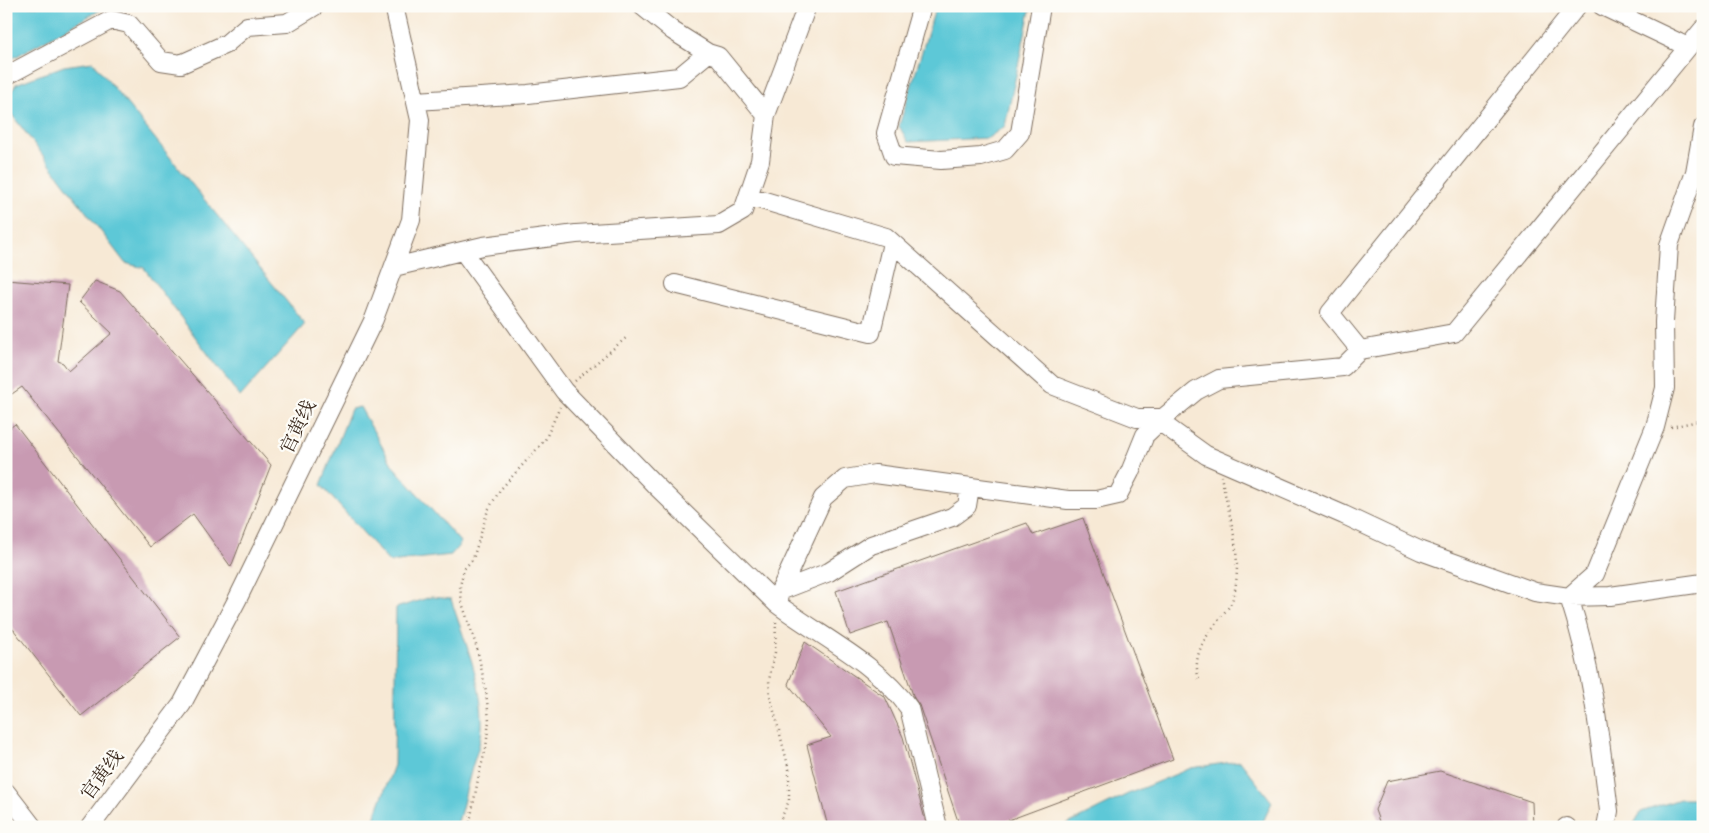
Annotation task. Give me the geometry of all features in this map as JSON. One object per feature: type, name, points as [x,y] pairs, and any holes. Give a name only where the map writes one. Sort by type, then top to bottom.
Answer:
[{"type":"street","points":[[6,76],[110,13],[129,24],[160,61],[181,64],[226,44],[247,26],[287,23],[315,6]]},
{"type":"street","name":"官黄线","points":[[90,827],[182,704],[241,591],[374,319],[394,267],[411,220],[420,120],[394,6]]},
{"type":"street","points":[[642,6],[674,31],[708,53],[718,56],[766,115]]},
{"type":"street","points":[[394,267],[463,251],[576,234],[719,225],[743,211],[760,161],[766,115],[807,6]]},
{"type":"street","points":[[922,6],[886,133],[894,156],[941,160],[981,157],[1004,150],[1020,133],[1041,6]]},
{"type":"street","points":[[1360,350],[1330,313],[1578,6]]},
{"type":"street","points":[[1602,6],[1688,47]]},
{"type":"street","points":[[779,598],[823,498],[845,479],[875,474],[1068,500],[1096,500],[1118,495],[1146,435],[1162,418],[1196,391],[1219,379],[1343,367],[1360,350],[1454,333],[1703,29]]},
{"type":"street","points":[[416,101],[528,94],[679,77],[708,53]]},
{"type":"street","points":[[1569,597],[1596,574],[1653,433],[1665,388],[1665,296],[1669,244],[1695,172],[1703,127]]},
{"type":"street","points":[[748,196],[886,237],[1052,385],[1137,418],[1162,418]]},
{"type":"street","points":[[675,284],[871,333],[892,243]]},
{"type":"street","points":[[463,251],[564,391],[654,484],[779,598],[897,692],[909,708],[938,827]]},
{"type":"street","points":[[1162,418],[1167,427],[1206,455],[1421,551],[1535,592],[1569,597],[1610,596],[1703,583]]},
{"type":"street","points":[[779,598],[829,572],[871,545],[952,518],[968,506],[970,487]]},
{"type":"street","points":[[1569,597],[1580,632],[1596,701],[1609,811],[1606,827]]},
{"type":"street","points":[[6,792],[33,827]]},
{"type":"path","points":[[469,827],[490,720],[477,648],[462,603],[460,586],[464,569],[473,559],[488,510],[500,490],[545,440],[558,413],[564,391],[626,337]]},
{"type":"path","points":[[1653,433],[1703,420]]},
{"type":"path","points":[[1199,679],[1197,671],[1200,648],[1231,603],[1238,568],[1217,460]]},
{"type":"path","points":[[777,827],[789,801],[789,769],[769,688],[775,652],[779,598]]},
{"type":"water","points":[[6,6],[101,6],[102,9],[6,62]]},
{"type":"water","points":[[936,6],[1031,6],[1005,126],[988,138],[908,142],[899,126]]},
{"type":"water","points":[[93,62],[305,324],[240,397],[144,268],[125,263],[6,107],[6,102],[16,84],[64,66]]},
{"type":"water","points":[[360,407],[393,466],[461,543],[451,555],[389,562],[321,485],[351,409]]},
{"type":"water","points":[[431,597],[451,599],[471,658],[481,704],[482,727],[478,748],[456,827],[371,827],[394,765],[396,608]]},
{"type":"water","points":[[1240,761],[1272,802],[1263,822],[1254,827],[1062,827],[1128,794],[1191,768]]},
{"type":"water","points":[[1680,799],[1703,799],[1703,827],[1632,827],[1641,812]]},
{"type":"building","points":[[6,280],[68,285],[58,361],[63,363],[69,371],[112,333],[79,302],[95,281],[120,291],[271,465],[231,567],[193,514],[150,547],[22,387],[6,398]]},
{"type":"building","points":[[15,424],[180,637],[81,716],[6,620],[6,431]]},
{"type":"building","points":[[1083,518],[1173,759],[990,827],[960,827],[919,705],[914,698],[888,622],[850,635],[836,591],[1027,523],[1033,535]]},
{"type":"building","points":[[805,642],[885,697],[903,737],[927,827],[828,827],[807,745],[831,737],[788,684]]},
{"type":"building","points":[[1440,771],[1532,802],[1533,827],[1381,827],[1375,810],[1387,781]]}]
